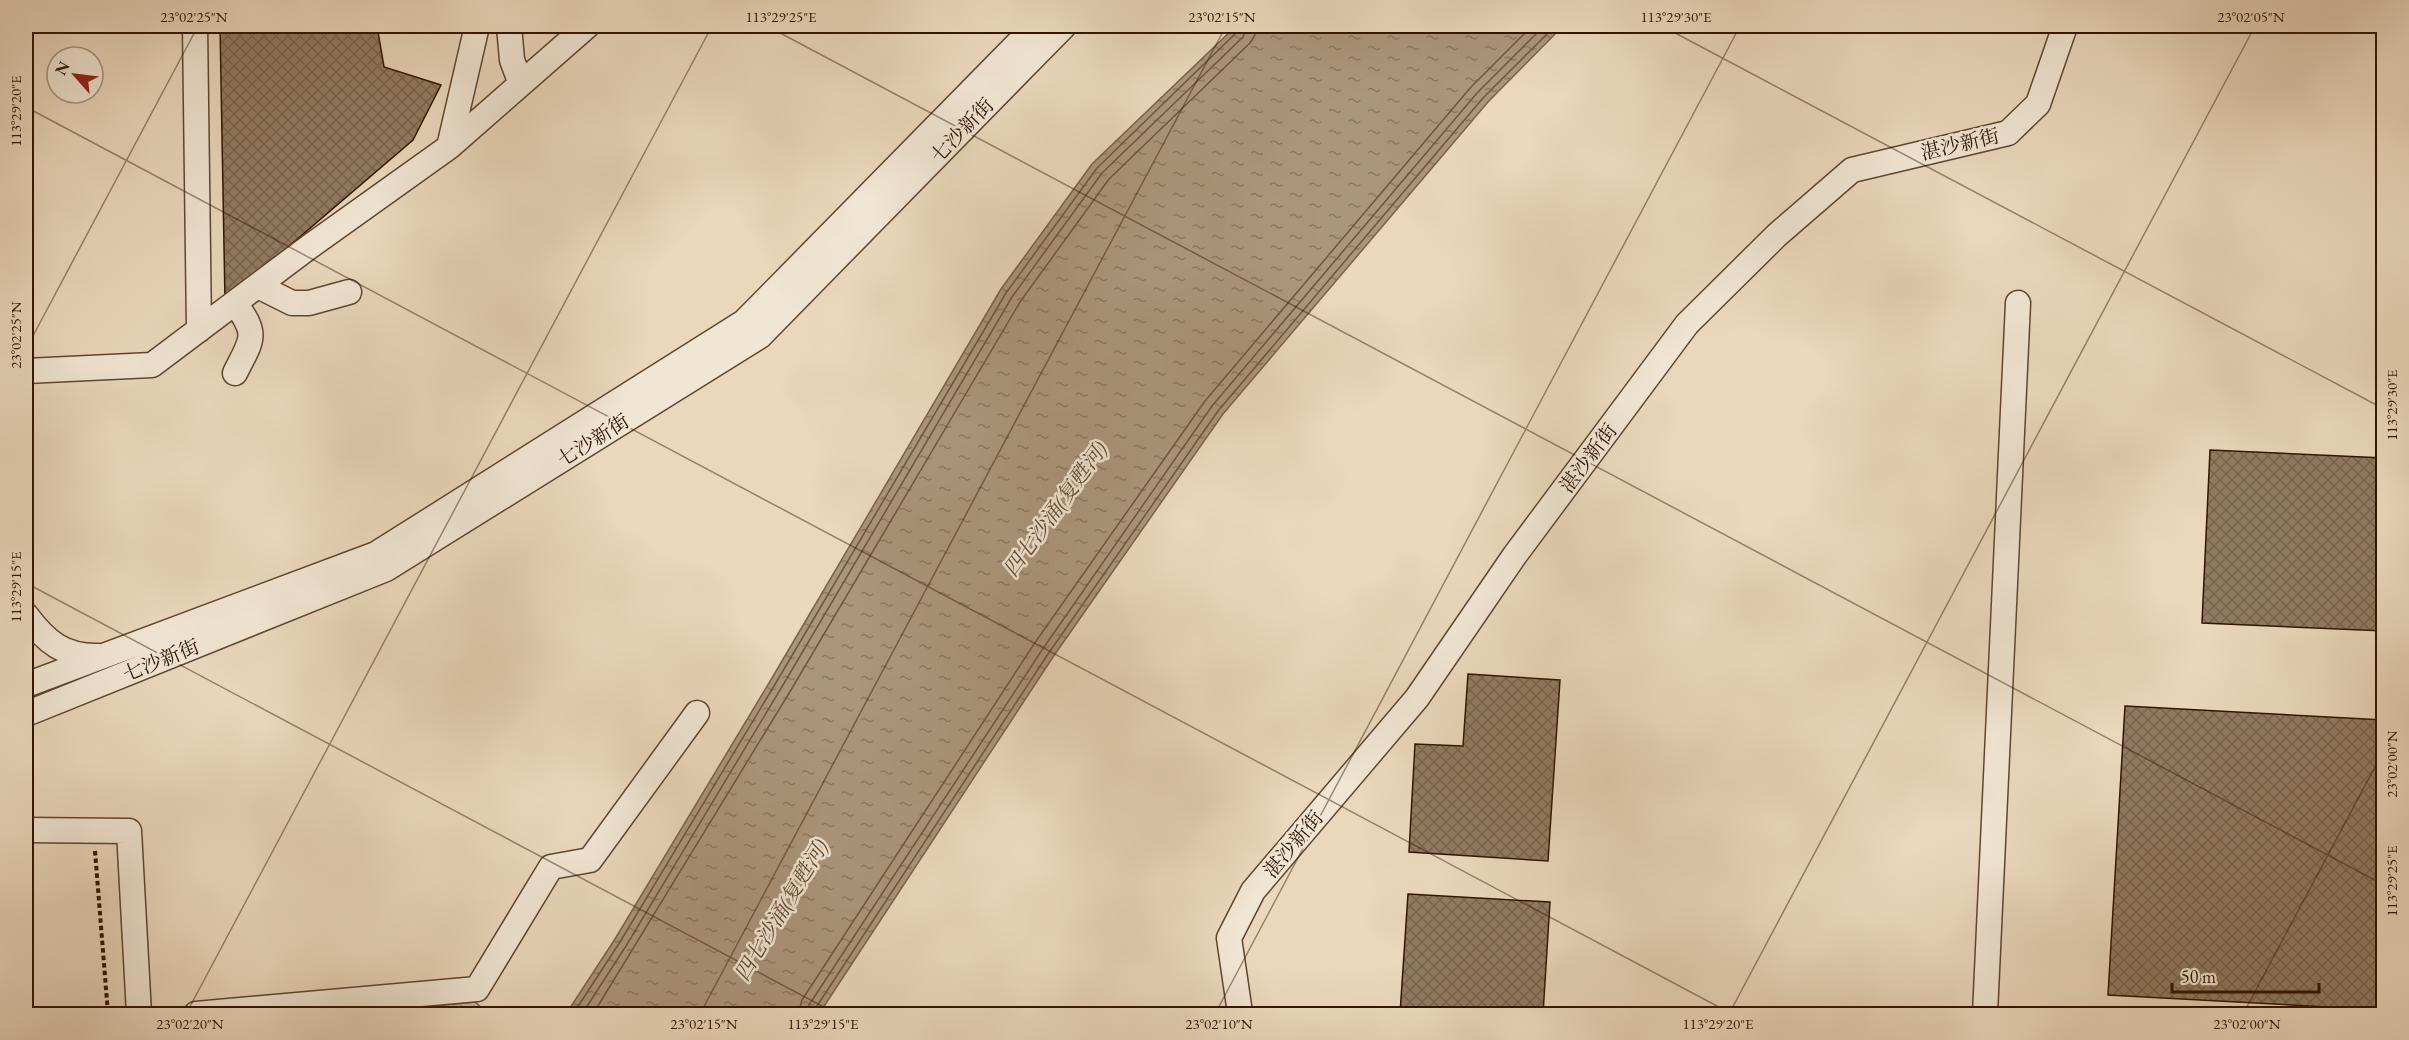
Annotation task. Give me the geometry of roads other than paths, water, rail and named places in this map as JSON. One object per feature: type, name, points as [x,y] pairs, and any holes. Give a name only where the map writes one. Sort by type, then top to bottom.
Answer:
[{"type":"street","points":[[195,26],[199,330]]},
{"type":"street","points":[[450,147],[477,26]]},
{"type":"street","points":[[509,26],[512,60],[521,84]]},
{"type":"street","points":[[26,371],[152,365],[450,147],[587,26]]},
{"type":"street","name":"七沙新街","points":[[26,685],[376,554],[744,322],[1035,26]]},
{"type":"street","name":"七沙新街","points":[[26,714],[386,569],[760,336],[1064,26]]},
{"type":"street","name":"湛沙新街","points":[[1238,1014],[1239,1006],[1229,938],[1253,891],[1418,698],[1515,555],[1687,324],[1777,236],[1852,170],[2008,133],[2038,104],[2066,26]]},
{"type":"street","points":[[258,286],[292,303],[309,303],[349,292]]},
{"type":"street","points":[[235,303],[249,322],[251,341],[235,373]]},
{"type":"street","points":[[1985,1014],[2018,303]]},
{"type":"street","points":[[26,615],[37,630],[59,648],[81,656],[105,655]]},
{"type":"street","points":[[196,1014],[477,989],[551,867],[590,860],[697,713]]},
{"type":"street","points":[[26,831],[129,831],[139,1014]]},
{"type":"water","name":"四七沙涌(复甦河)","points":[[1236,26],[1563,26],[1488,102],[1223,414],[1053,657],[819,1014],[566,1014],[615,939],[772,678],[1001,289],[1092,164]]}]
